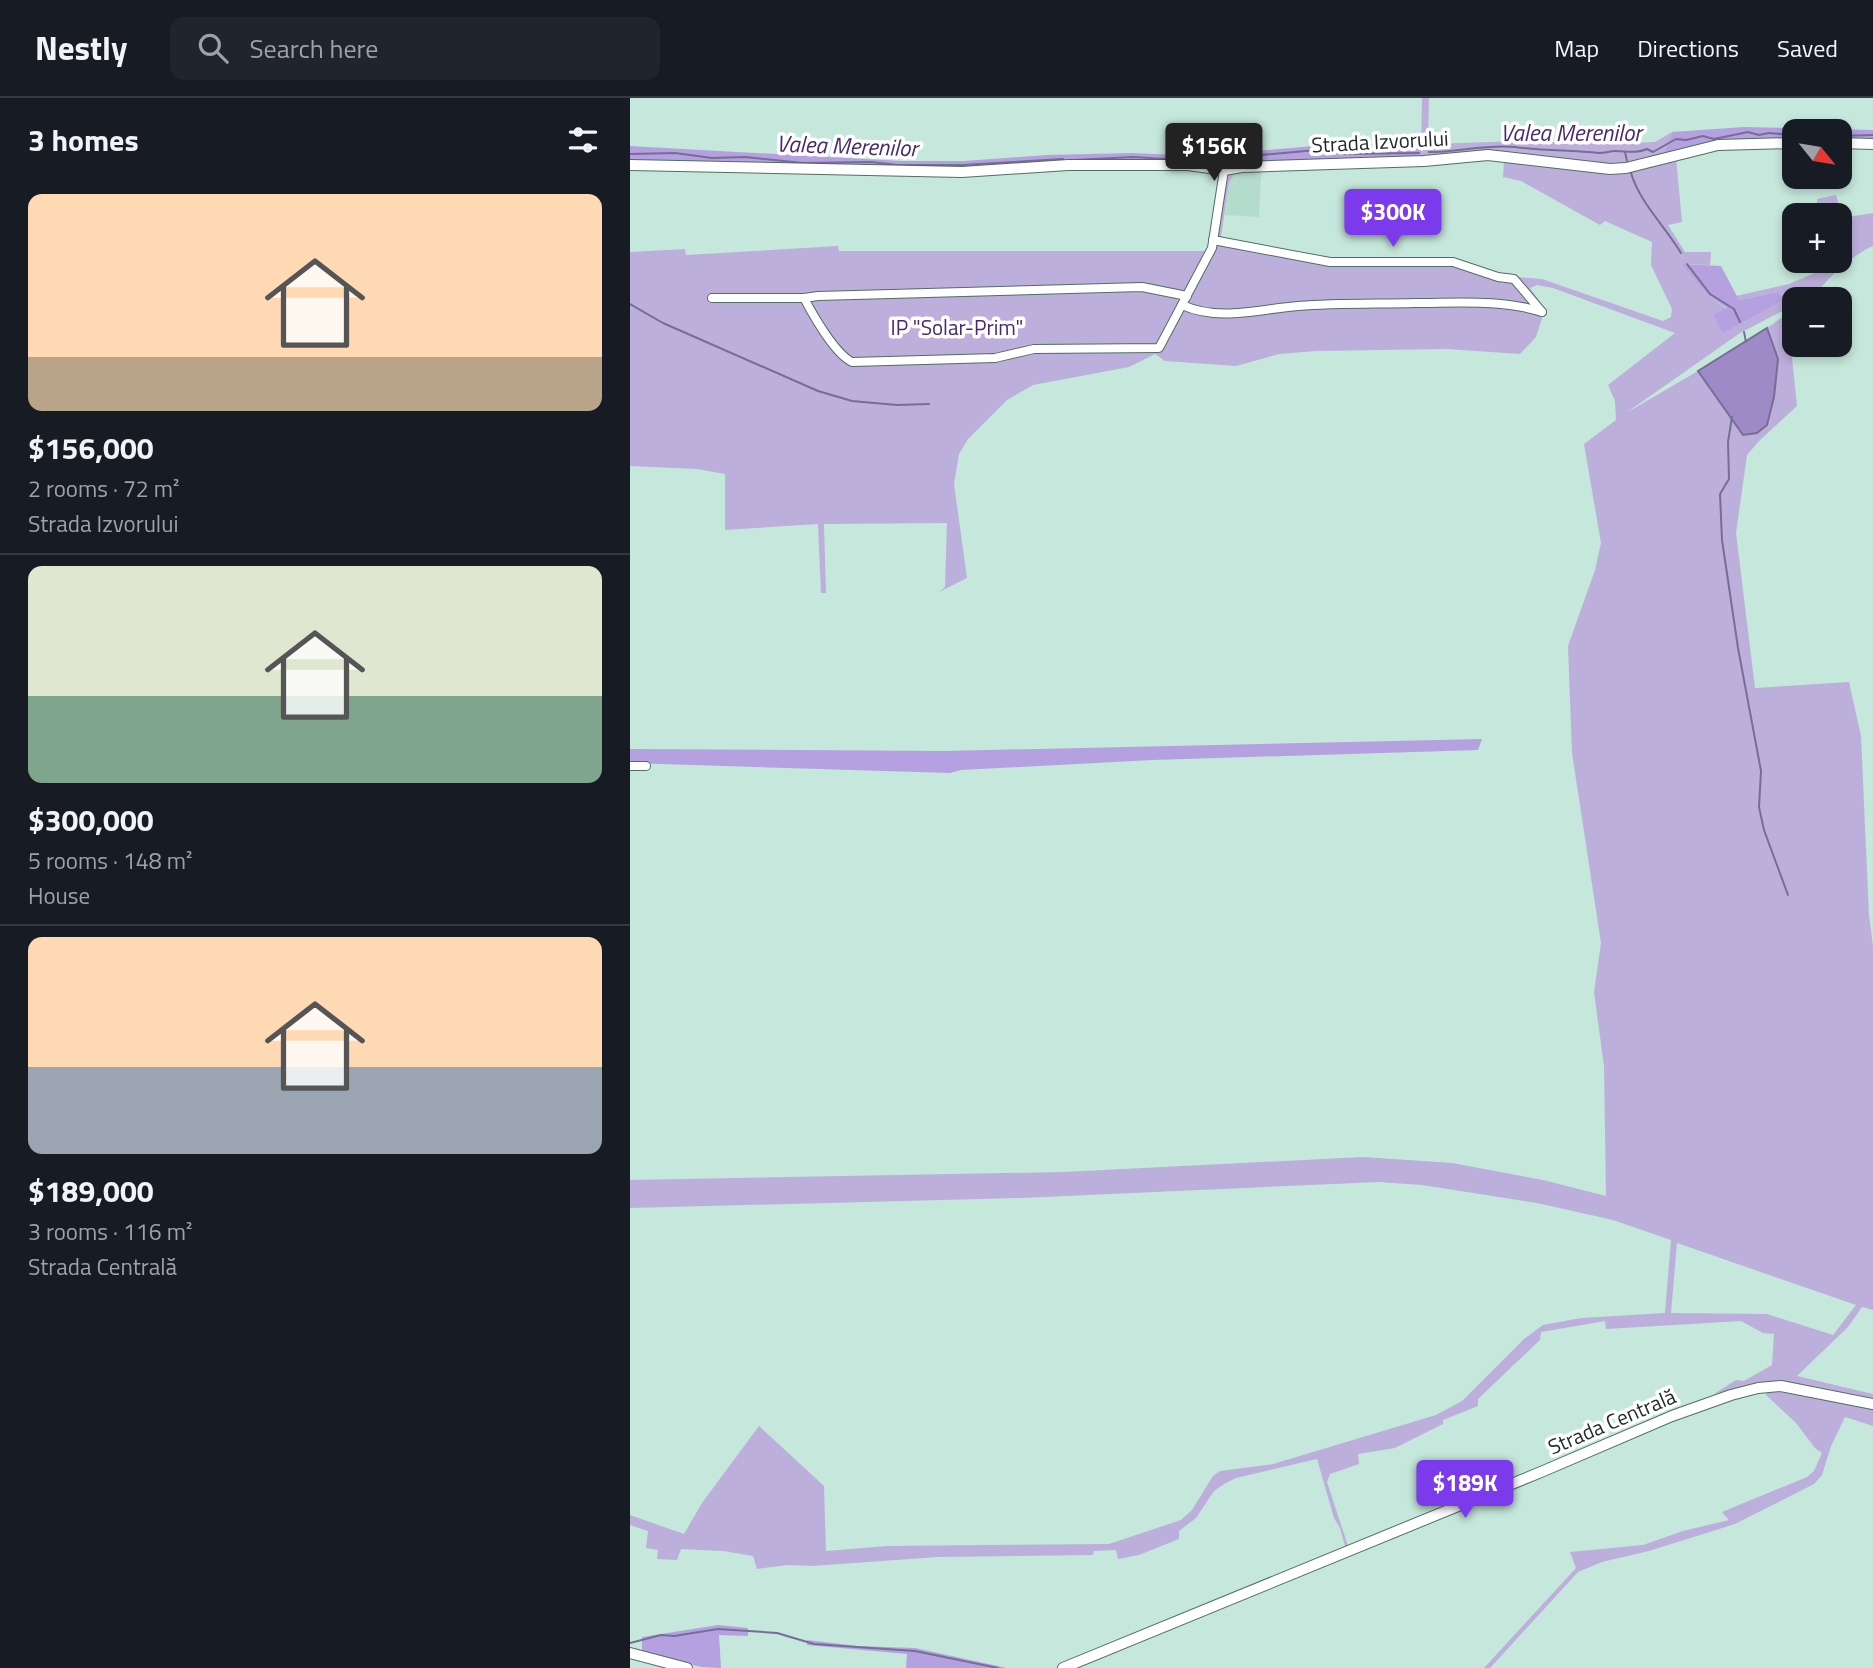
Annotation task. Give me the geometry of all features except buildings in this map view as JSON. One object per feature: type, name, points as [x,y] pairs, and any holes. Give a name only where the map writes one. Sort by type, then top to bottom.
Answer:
[{"type":"street","name":"Strada Izvorului","points":[[630,165],[962,172],[1068,164],[1188,165],[1224,170],[1242,167],[1424,161],[1488,155],[1610,169],[1626,168],[1718,145],[1782,143]]},
{"type":"street","points":[[1852,143],[1873,144]]},
{"type":"street","points":[[804,298],[839,351],[852,362],[995,358],[1025,350],[1159,348],[1202,271],[1213,240],[1224,170]]},
{"type":"street","points":[[1182,305],[1191,309],[1233,315],[1316,305],[1463,303],[1520,305],[1542,312],[1514,279],[1498,277],[1453,262],[1330,262],[1213,240]]},
{"type":"street","points":[[712,298],[804,298],[1142,287],[1186,296]]},
{"type":"street","points":[[630,766],[646,766]]},
{"type":"street","name":"Strada Centrală","points":[[1063,1668],[1672,1416],[1731,1395],[1781,1386],[1873,1404]]},
{"type":"street","points":[[630,1653],[687,1668]]},
{"type":"shaded area","points":[[1744,127],[1782,128],[1782,140],[1734,140],[1701,144],[1664,154],[1672,132]]},
{"type":"shaded area","points":[[1852,130],[1873,130],[1873,141],[1852,140]]},
{"type":"shaded area","points":[[1421,144],[1421,156],[1229,163],[1171,161],[984,168],[898,168],[630,162],[630,146],[901,161],[964,161],[1132,153],[1197,156],[1327,145]]},
{"type":"shaded area","points":[[1261,172],[1259,217],[1225,215],[1229,183],[1235,173]]},
{"type":"shaded area","points":[[1682,264],[1721,266],[1739,300],[1778,292],[1782,301],[1723,333],[1713,315],[1727,308],[1709,296]]},
{"type":"shaded area","points":[[1767,328],[1778,359],[1774,397],[1767,425],[1757,433],[1743,435],[1698,371]]},
{"type":"shaded area","points":[[1482,739],[1478,750],[1153,760],[961,770],[950,773],[630,763],[630,749],[945,751]]},
{"type":"shaded area","points":[[718,1625],[748,1628],[748,1636],[719,1635],[721,1668],[701,1667],[642,1652],[642,1637]]},
{"type":"shaded area","points":[[807,1640],[857,1646],[915,1648],[1007,1668],[906,1668],[907,1654],[807,1645]]},
{"type":"green space","points":[[1422,98],[1429,98],[1428,144],[1522,141],[1614,144],[1655,142],[1672,132],[1664,154],[1615,165],[1503,151],[1421,156]]},
{"type":"green space","name":"IP \"Solar-Prim\"","points":[[1676,158],[1682,222],[1668,225],[1685,252],[1711,252],[1710,265],[1684,264],[1709,296],[1727,309],[1778,292],[1739,300],[1736,296],[1789,284],[1815,273],[1836,273],[1822,287],[1782,287],[1782,311],[1740,333],[1626,413],[1698,371],[1743,434],[1757,433],[1767,425],[1774,397],[1778,359],[1767,328],[1782,317],[1782,357],[1792,357],[1797,406],[1747,455],[1736,533],[1755,688],[1849,682],[1861,736],[1869,915],[1873,946],[1873,1310],[1862,1307],[1848,1327],[1797,1376],[1873,1394],[1873,1401],[1791,1383],[1763,1383],[1714,1394],[1736,1380],[1744,1381],[1772,1365],[1774,1334],[1763,1333],[1741,1321],[1606,1329],[1605,1321],[1541,1332],[1540,1340],[1478,1399],[1478,1406],[1443,1420],[1443,1424],[1395,1448],[1358,1454],[1359,1464],[1330,1474],[1327,1482],[1348,1546],[1345,1546],[1334,1518],[1317,1459],[1236,1478],[1224,1484],[1214,1491],[1196,1518],[1179,1531],[1179,1539],[1139,1555],[1118,1559],[1116,1550],[1094,1551],[1093,1555],[938,1557],[757,1569],[753,1556],[681,1549],[677,1560],[657,1559],[658,1550],[646,1548],[648,1531],[630,1525],[630,1515],[684,1534],[702,1503],[759,1426],[824,1486],[826,1551],[887,1546],[1109,1544],[1181,1520],[1192,1510],[1213,1476],[1220,1471],[1273,1464],[1436,1415],[1462,1401],[1524,1339],[1543,1325],[1581,1318],[1665,1313],[1671,1240],[1613,1220],[1537,1203],[1422,1185],[1378,1182],[1022,1198],[630,1208],[630,1180],[1064,1172],[1363,1157],[1452,1163],[1543,1180],[1606,1196],[1604,1066],[1594,992],[1601,943],[1572,753],[1568,646],[1595,570],[1601,543],[1584,444],[1616,420],[1615,401],[1608,385],[1675,333],[1553,288],[1537,285],[1530,288],[1545,309],[1536,337],[1520,354],[1447,349],[1316,351],[1279,354],[1236,366],[1165,361],[1155,354],[1129,367],[1033,385],[1007,400],[968,439],[959,454],[954,484],[967,578],[939,592],[945,587],[947,523],[824,524],[826,593],[821,593],[818,524],[725,530],[725,474],[697,469],[630,466],[630,252],[685,249],[686,255],[838,246],[839,251],[1212,251],[1219,244],[1220,238],[1216,236],[1225,178],[1234,170],[1357,165],[1361,168],[1235,173],[1229,183],[1221,237],[1328,260],[1426,259],[1507,276],[1542,279],[1663,321],[1671,317],[1672,309],[1651,265],[1652,242],[1605,221],[1600,225],[1521,181],[1503,177],[1504,161],[1585,172],[1615,172]],"holes":[[[1677,1243],[1856,1305],[1833,1335],[1767,1314],[1671,1313]]]},
{"type":"green space","points":[[1836,195],[1838,203],[1817,203],[1817,199]]},
{"type":"green space","points":[[1873,213],[1873,246],[1852,259],[1852,216]]},
{"type":"green space","points":[[1782,1390],[1873,1407],[1873,1426],[1845,1417],[1831,1446],[1822,1475],[1814,1484],[1735,1524],[1649,1551],[1602,1562],[1578,1572],[1490,1668],[1484,1668],[1576,1568],[1570,1552],[1643,1545],[1683,1531],[1729,1520],[1722,1512],[1807,1477],[1814,1471],[1822,1453],[1765,1391]]},
{"type":"waterway","name":"Valea Merenilor","points":[[1429,152],[1504,146],[1599,153],[1647,149],[1653,152],[1676,139],[1703,136],[1714,139],[1748,132],[1759,135],[1782,134]]},
{"type":"waterway","name":"Valea Merenilor","points":[[1852,136],[1873,135]]},
{"type":"waterway","name":"Valea Merenilor","points":[[1074,160],[1133,157],[1196,161],[1328,149],[1341,154],[1419,153]]},
{"type":"waterway","points":[[1625,152],[1627,161]]},
{"type":"waterway","name":"Valea Merenilor","points":[[630,154],[675,153],[712,158],[745,157],[803,163],[871,162],[897,165],[963,165],[1063,159]]},
{"type":"waterway","points":[[1631,173],[1647,204],[1681,253]]},
{"type":"waterway","points":[[1687,264],[1710,294],[1734,309],[1740,322]]},
{"type":"waterway","points":[[630,304],[663,323],[818,391],[852,401],[897,405],[929,404]]},
{"type":"waterway","points":[[1744,332],[1746,342]]},
{"type":"waterway","points":[[1732,417],[1728,442],[1729,479],[1720,494],[1722,540],[1738,648],[1761,771],[1759,807],[1764,830],[1788,895]]},
{"type":"waterway","points":[[630,1643],[661,1635],[674,1636],[718,1629],[777,1633],[814,1644],[915,1651],[998,1668]]}]
